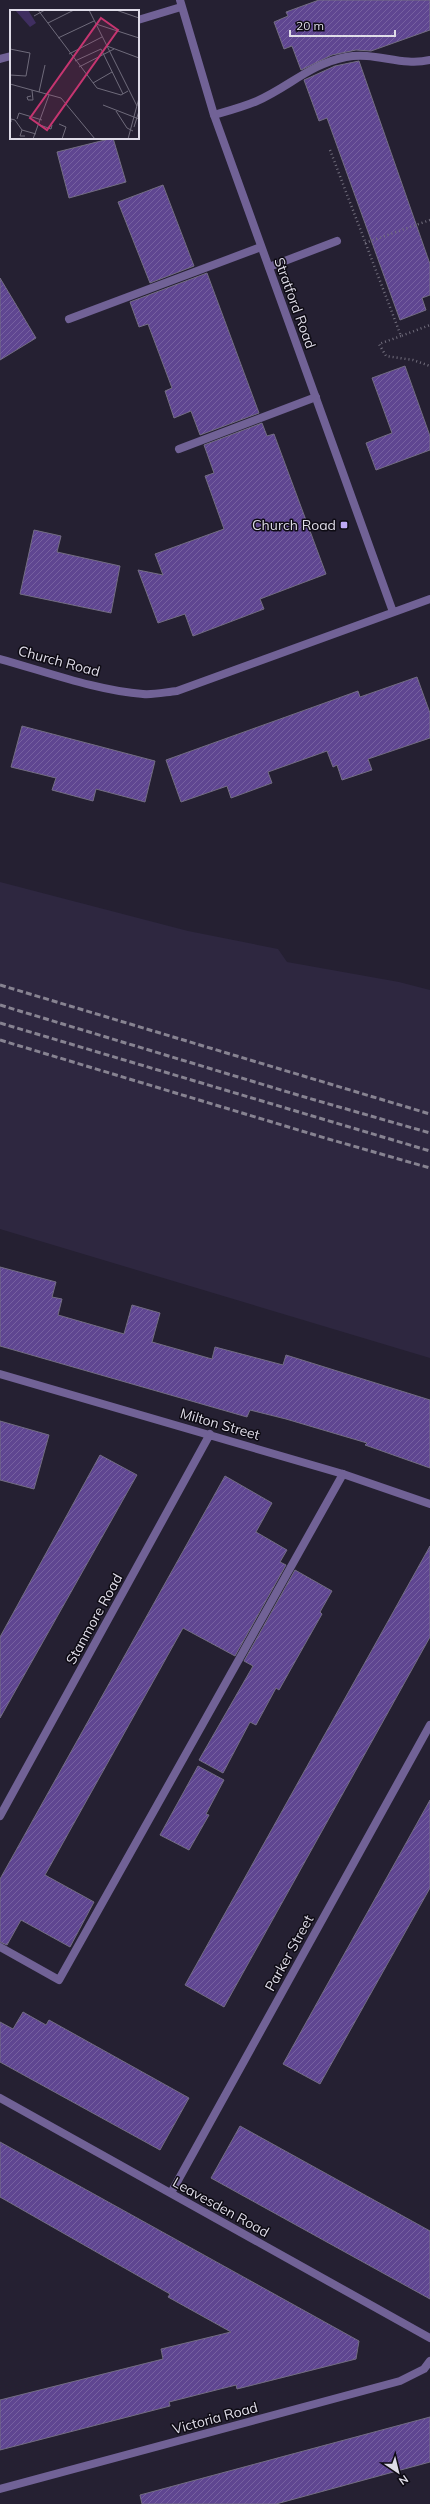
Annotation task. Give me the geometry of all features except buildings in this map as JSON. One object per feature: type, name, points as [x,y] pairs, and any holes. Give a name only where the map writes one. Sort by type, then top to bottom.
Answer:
[{"type":"street","points":[[139,20],[181,4]]},
{"type":"street","name":"Stratford Road","points":[[181,4],[214,115],[393,612]]},
{"type":"street","points":[[214,115],[257,102],[299,75],[322,64],[345,57],[378,55],[406,62],[430,60]]},
{"type":"street","points":[[0,59],[10,56]]},
{"type":"street","points":[[269,267],[337,241]]},
{"type":"street","points":[[69,319],[261,247]]},
{"type":"street","points":[[179,449],[316,397]]},
{"type":"street","name":"Church Road","points":[[0,659],[119,691],[145,695],[158,694],[177,691],[430,599]]},
{"type":"street","name":"Milton Street","points":[[0,1374],[343,1474],[430,1504]]},
{"type":"street","name":"Stanmore Road","points":[[0,1816],[210,1434]]},
{"type":"street","points":[[0,1947],[59,1980],[343,1474]]},
{"type":"street","name":"Parker Street","points":[[171,2193],[430,1725]]},
{"type":"street","name":"Leavesden Road","points":[[1,2100],[430,2338]]},
{"type":"street","name":"Victoria Road","points":[[0,2489],[400,2381],[424,2369],[430,2361]]},
{"type":"path","points":[[330,150],[401,336]]},
{"type":"path","points":[[365,243],[430,220]]},
{"type":"path","points":[[430,325],[379,344],[386,356],[413,360],[430,366]]},
{"type":"shaded area","points":[[0,882],[188,931],[278,949],[287,962],[399,982],[430,990],[430,1358],[0,1229]]},
{"type":"railway","points":[[0,985],[430,1114]]},
{"type":"railway","points":[[0,1005],[301,1096],[430,1133]]},
{"type":"railway","points":[[0,1023],[430,1151]]},
{"type":"railway","points":[[0,1040],[325,1138],[430,1168]]},
{"type":"place","name":"Church Road","points":[[344,525]]}]
